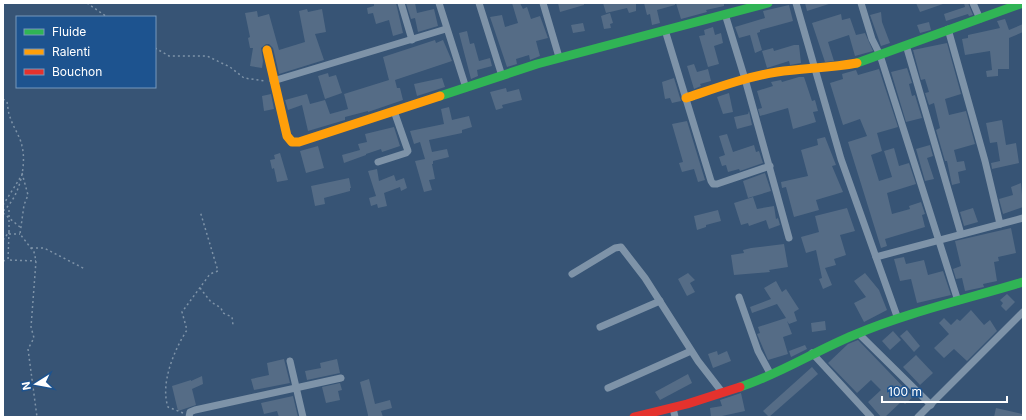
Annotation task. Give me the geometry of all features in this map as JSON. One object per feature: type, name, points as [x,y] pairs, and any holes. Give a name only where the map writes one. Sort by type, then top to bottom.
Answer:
[{"type":"street","points":[[401,3],[412,40]]},
{"type":"street","points":[[438,3],[466,88]]},
{"type":"street","points":[[479,3],[502,76]]},
{"type":"street","points":[[543,3],[559,58]]},
{"type":"street","points":[[267,50],[286,136],[292,142],[299,142],[559,58],[768,3]]},
{"type":"street","points":[[796,3],[841,159],[898,319]]},
{"type":"street","points":[[861,3],[872,39],[880,55],[958,301]]},
{"type":"street","points":[[973,3],[980,19]]},
{"type":"street","points":[[686,98],[745,78],[778,72],[816,70],[846,65],[906,46],[948,29],[1023,3]]},
{"type":"street","points":[[725,14],[745,78],[789,238]]},
{"type":"street","points":[[273,81],[446,29]]},
{"type":"street","points":[[948,29],[985,161],[1000,224]]},
{"type":"street","points":[[666,30],[713,184],[770,166]]},
{"type":"street","points":[[906,46],[961,234]]},
{"type":"street","points":[[378,162],[408,151],[394,111]]},
{"type":"street","points":[[876,257],[939,239],[1023,218]]},
{"type":"street","points":[[572,274],[615,248],[622,247],[627,252],[660,301],[692,351],[722,392]]},
{"type":"street","points":[[634,417],[674,412],[722,392],[759,381],[812,353],[858,333],[898,319],[1023,282]]},
{"type":"street","points":[[739,297],[758,351],[771,375]]},
{"type":"street","points":[[600,327],[660,301]]},
{"type":"street","points":[[918,417],[1023,312]]},
{"type":"street","points":[[858,333],[930,405]]},
{"type":"street","points":[[608,388],[664,362],[692,351]]},
{"type":"street","points":[[812,353],[871,417]]},
{"type":"street","points":[[290,361],[304,417]]},
{"type":"street","points":[[188,416],[190,412],[195,410],[341,378]]},
{"type":"path","points":[[87,3],[106,16]]},
{"type":"path","points":[[156,49],[169,56],[206,56],[230,67],[244,78],[273,81]]},
{"type":"path","points":[[3,99],[7,102],[10,117],[22,146],[22,173],[17,194],[9,207],[3,212],[9,219],[20,226]]},
{"type":"path","points":[[22,173],[28,195],[24,205],[20,234],[34,252],[36,261],[31,327],[34,338],[28,349],[37,417]]},
{"type":"path","points":[[3,205],[13,187],[21,177]]},
{"type":"path","points":[[8,260],[9,207]]},
{"type":"path","points":[[188,416],[168,407],[165,397],[165,382],[181,340],[187,330],[182,312],[210,274],[218,271],[200,211]]},
{"type":"path","points":[[9,233],[20,234]]},
{"type":"path","points":[[3,240],[9,233]]},
{"type":"path","points":[[31,248],[44,248],[85,269]]},
{"type":"path","points":[[3,261],[36,261]]},
{"type":"path","points":[[200,288],[211,302],[221,308],[223,313],[232,317],[233,325]]},
{"type":"building","points":[[374,3],[396,3],[403,33],[393,36],[389,20],[376,24],[373,13],[368,14],[367,8],[374,6]]},
{"type":"building","points":[[406,3],[415,3],[417,13],[434,9],[438,26],[418,32],[415,18],[411,19]]},
{"type":"building","points":[[512,3],[520,3],[523,9],[527,7],[531,19],[540,16],[548,38],[536,41],[540,56],[530,60],[529,55],[516,59],[517,64],[507,67],[490,17],[502,15],[505,27],[518,23]]},
{"type":"building","points":[[558,3],[584,3],[584,5],[560,12]]},
{"type":"building","points":[[603,3],[636,3],[636,11],[629,13],[627,8],[606,13]]},
{"type":"building","points":[[644,3],[675,3],[675,5],[657,10],[660,23],[652,25],[650,14],[647,15]]},
{"type":"building","points":[[676,3],[724,3],[724,6],[706,10],[707,12],[681,19]]},
{"type":"building","points":[[805,3],[828,3],[829,4],[807,11]]},
{"type":"building","points":[[916,3],[943,3],[943,4],[920,12]]},
{"type":"building","points":[[964,3],[968,3],[973,15],[969,16],[968,14],[946,21],[944,14],[965,7]]},
{"type":"building","points":[[789,5],[793,21],[760,30],[760,32],[757,33],[762,50],[755,53],[750,35],[739,38],[735,27],[765,18],[763,11]]},
{"type":"building","points":[[307,9],[308,12],[322,9],[326,32],[315,34],[324,60],[279,74],[273,48],[269,44],[266,44],[261,48],[263,61],[262,68],[250,66],[253,48],[250,48],[248,38],[250,37],[245,13],[257,11],[258,17],[269,14],[279,50],[305,42],[299,11]]},
{"type":"building","points":[[881,12],[882,22],[890,43],[881,46],[870,15]]},
{"type":"building","points":[[610,13],[613,23],[610,24],[611,28],[604,29],[601,16]]},
{"type":"building","points":[[841,14],[842,20],[850,18],[856,35],[865,33],[873,51],[855,56],[849,35],[828,42],[834,61],[825,62],[812,23]]},
{"type":"building","points":[[1005,19],[1009,30],[1023,24],[1023,32],[1009,38],[1009,69],[998,69],[998,76],[987,77],[986,71],[992,70],[990,51],[965,55],[962,39],[968,38],[968,35],[1000,28],[997,21]]},
{"type":"building","points":[[929,22],[931,30],[920,33],[917,25]]},
{"type":"building","points":[[583,23],[585,31],[573,33],[571,25]]},
{"type":"building","points":[[713,27],[715,35],[721,33],[723,43],[714,46],[719,64],[708,67],[699,36],[705,35],[704,30]]},
{"type":"building","points":[[467,31],[470,44],[474,43],[479,61],[490,58],[492,66],[477,70],[478,76],[471,79],[459,33]]},
{"type":"building","points":[[435,40],[436,43],[443,40],[452,61],[395,80],[397,88],[400,88],[403,100],[368,112],[345,117],[345,120],[308,131],[302,105],[288,110],[285,100],[307,94],[310,104],[325,100],[330,114],[348,109],[344,94],[389,80],[383,57]]},
{"type":"building","points":[[947,43],[961,94],[945,99],[949,115],[966,111],[975,144],[954,150],[957,162],[964,161],[966,170],[958,172],[960,183],[952,185],[947,161],[945,161],[936,130],[940,128],[934,103],[929,105],[925,93],[929,92],[925,79],[921,80],[913,50]]},
{"type":"building","points":[[799,45],[801,63],[790,65],[789,61],[767,68],[762,51],[773,48],[774,51]]},
{"type":"building","points":[[694,64],[697,72],[708,69],[711,81],[700,84],[701,86],[694,89],[687,66]]},
{"type":"building","points":[[907,68],[912,83],[909,84],[912,96],[915,95],[922,118],[906,122],[891,72]]},
{"type":"building","points":[[879,69],[898,127],[877,133],[882,151],[871,155],[879,181],[892,177],[884,151],[894,148],[899,166],[909,163],[916,184],[887,193],[892,214],[910,209],[909,206],[921,202],[925,214],[922,215],[925,227],[885,239],[887,246],[881,248],[848,142],[867,136],[860,119],[843,125],[830,83],[843,79],[842,74],[856,70],[858,75]]},
{"type":"building","points":[[328,73],[329,77],[336,75],[342,93],[325,99],[318,76]]},
{"type":"building","points":[[804,77],[812,101],[815,100],[818,111],[813,112],[816,122],[793,129],[788,108],[760,116],[758,109],[762,108],[757,91],[773,86],[771,82],[781,80],[782,82]]},
{"type":"building","points":[[442,78],[445,87],[417,96],[414,84]]},
{"type":"building","points":[[674,78],[681,101],[672,103],[670,98],[665,99],[662,82]]},
{"type":"building","points":[[506,88],[507,92],[519,89],[522,100],[502,105],[503,108],[496,110],[490,92]]},
{"type":"building","points":[[729,93],[733,112],[723,114],[717,97]]},
{"type":"building","points":[[271,94],[274,109],[264,111],[262,96]]},
{"type":"building","points":[[449,107],[452,120],[469,116],[472,127],[462,130],[462,133],[429,140],[432,152],[447,149],[449,157],[433,161],[432,164],[435,179],[429,180],[432,190],[424,192],[415,161],[425,159],[420,142],[414,144],[410,131],[444,124],[441,109]]},
{"type":"building","points":[[749,111],[752,125],[737,129],[734,117],[748,114]]},
{"type":"building","points":[[1002,120],[1006,145],[1016,143],[1019,163],[992,169],[991,163],[1000,161],[997,142],[990,143],[986,123]]},
{"type":"building","points":[[687,121],[705,180],[698,182],[694,169],[682,172],[679,163],[683,162],[672,124]]},
{"type":"building","points":[[394,127],[400,146],[382,152],[381,149],[344,163],[342,155],[360,150],[358,144],[367,142],[365,134]]},
{"type":"building","points":[[727,134],[733,152],[754,145],[756,152],[759,151],[763,163],[740,171],[739,169],[728,172],[726,165],[722,166],[719,157],[725,155],[719,136]]},
{"type":"building","points":[[825,137],[836,165],[832,166],[843,192],[816,200],[819,210],[794,217],[786,187],[782,188],[781,182],[808,176],[801,150],[818,145],[817,139]]},
{"type":"building","points":[[930,145],[933,156],[927,158],[934,179],[925,181],[916,149]]},
{"type":"building","points":[[318,146],[324,168],[306,173],[300,151]]},
{"type":"building","points":[[280,153],[288,180],[277,182],[274,168],[272,169],[270,160],[275,159],[274,155]]},
{"type":"building","points":[[377,169],[379,181],[394,175],[396,181],[404,178],[407,188],[401,191],[400,187],[384,193],[387,206],[378,208],[377,204],[371,206],[369,198],[376,196],[368,171]]},
{"type":"building","points":[[765,173],[771,191],[748,198],[743,181]]},
{"type":"building","points":[[349,178],[351,188],[350,191],[324,198],[325,204],[315,206],[311,186]]},
{"type":"building","points":[[1021,183],[1023,207],[1003,214],[999,199],[1013,195],[1011,187]]},
{"type":"building","points":[[753,197],[757,209],[774,206],[776,219],[778,218],[780,225],[769,229],[766,220],[749,226],[748,223],[741,225],[734,203]]},
{"type":"building","points":[[847,208],[855,231],[840,235],[846,255],[834,259],[836,265],[825,268],[832,285],[823,289],[819,279],[822,278],[816,250],[806,253],[801,237],[819,232],[815,216]]},
{"type":"building","points":[[973,208],[978,222],[964,226],[960,212]]},
{"type":"building","points":[[718,210],[721,221],[706,225],[706,227],[697,230],[694,216]]},
{"type":"building","points":[[1011,228],[1016,253],[998,257],[999,261],[994,262],[997,281],[983,284],[984,287],[965,291],[962,278],[956,279],[953,269],[961,266],[955,241]]},
{"type":"building","points":[[784,244],[788,267],[769,270],[770,272],[734,275],[731,255],[744,253],[743,250],[751,248]]},
{"type":"building","points":[[904,257],[906,264],[924,260],[928,275],[943,271],[951,295],[917,303],[911,279],[900,281],[894,259]]},
{"type":"building","points":[[688,273],[695,280],[690,283],[695,292],[687,296],[678,279]]},
{"type":"building","points":[[865,273],[879,290],[887,310],[864,322],[854,303],[866,297],[854,281]]},
{"type":"building","points":[[776,281],[782,292],[786,289],[799,309],[794,312],[797,321],[789,324],[787,321],[792,334],[783,337],[788,354],[768,360],[757,334],[760,333],[758,327],[786,318],[777,304],[752,313],[750,307],[771,299],[764,288]]},
{"type":"building","points":[[1007,294],[1015,302],[1006,311],[1001,306],[1003,303],[1000,300]]},
{"type":"building","points":[[971,310],[984,325],[990,320],[997,331],[967,361],[954,349],[944,358],[934,348],[949,334],[939,323],[944,318],[951,325],[957,319],[960,321]]},
{"type":"building","points":[[825,321],[826,330],[812,332],[811,323]]},
{"type":"building","points":[[907,330],[920,346],[914,352],[900,336]]},
{"type":"building","points":[[893,331],[901,340],[890,350],[882,341]]},
{"type":"building","points":[[858,340],[913,397],[905,404],[902,401],[885,417],[881,417],[868,402],[881,390],[871,380],[857,393],[828,363],[848,344]]},
{"type":"building","points":[[805,345],[807,349],[791,357],[789,351]]},
{"type":"building","points":[[717,351],[718,355],[727,351],[731,361],[713,368],[708,354]]},
{"type":"building","points":[[916,355],[933,373],[920,385],[903,367]]},
{"type":"building","points":[[284,359],[290,383],[254,390],[251,379],[269,375],[267,363]]},
{"type":"building","points":[[337,359],[340,373],[307,380],[305,371],[321,368],[320,363]]},
{"type":"building","points":[[812,367],[818,374],[769,417],[763,411]]},
{"type":"building","points":[[688,374],[692,383],[660,400],[655,392]]},
{"type":"building","points":[[202,376],[203,384],[192,389],[196,405],[178,411],[172,386],[191,381]]},
{"type":"building","points":[[369,379],[375,404],[390,400],[392,408],[381,411],[383,417],[368,417],[360,382]]},
{"type":"building","points":[[340,383],[342,390],[338,391],[340,400],[326,403],[322,387]]},
{"type":"building","points":[[741,393],[745,411],[722,417],[711,417],[710,408],[722,406],[720,400]]},
{"type":"building","points":[[293,396],[298,417],[279,417],[277,411],[264,414],[261,403]]},
{"type":"building","points":[[996,408],[1022,414],[1022,417],[994,417]]},
{"type":"traffic: fast","points":[[440,96],[537,64],[768,3]]},
{"type":"traffic: fast","points":[[857,63],[1023,3]]},
{"type":"traffic: fast","points":[[740,387],[769,376],[840,341],[895,319],[1023,282]]},
{"type":"traffic: slow","points":[[267,50],[287,136],[292,142],[299,142],[440,96]]},
{"type":"traffic: slow","points":[[686,98],[731,83],[765,74],[857,63]]},
{"type":"traffic: jam","points":[[634,417],[687,404],[740,387]]}]
